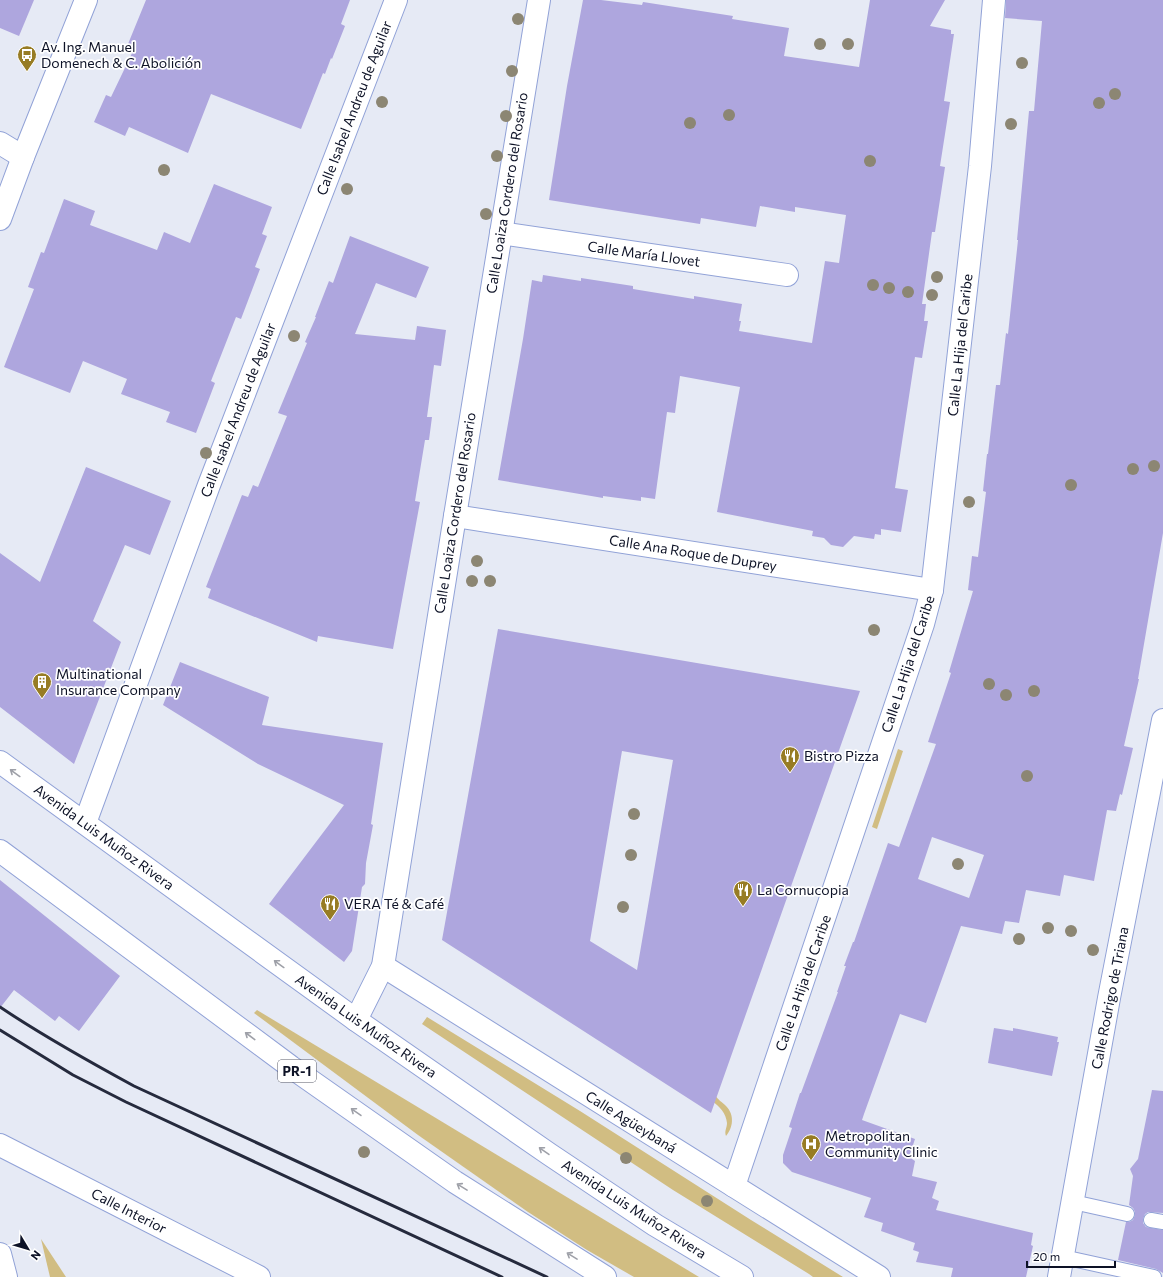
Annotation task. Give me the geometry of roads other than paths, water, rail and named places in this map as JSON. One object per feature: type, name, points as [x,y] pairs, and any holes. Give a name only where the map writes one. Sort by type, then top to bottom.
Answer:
[{"type":"street","points":[[0,219],[86,0]]},
{"type":"street","name":"Calle Isabel Andreu de Aguilar","points":[[85,823],[207,492],[396,0]]},
{"type":"street","name":"Calle Loaiza Cordero del Rosario","points":[[356,1020],[383,966],[539,0]]},
{"type":"street","name":"Calle La Hija del Caribe","points":[[734,1186],[923,624],[932,590],[980,166],[994,0]]},
{"type":"street","points":[[0,143],[24,157]]},
{"type":"street","name":"Calle María Llovet","points":[[501,233],[787,275]]},
{"type":"street","name":"Calle Ana Roque de Duprey","points":[[455,516],[932,590]]},
{"type":"street","name":"Calle Rodrigo de Triana","points":[[1061,1267],[1108,998],[1163,720]]},
{"type":"street","name":"Avenida Luis Muñoz Rivera","points":[[0,762],[356,1020],[555,1159],[655,1225],[742,1277]]},
{"type":"street","name":"PR-1","points":[[0,850],[291,1066],[417,1156],[455,1182],[605,1277]]},
{"type":"street","name":"Calle Agüeybaná","points":[[383,966],[878,1277]]},
{"type":"street","name":"Calle Interior","points":[[0,1145],[259,1277]]},
{"type":"street","points":[[0,1254],[6,1277]]},
{"type":"lane","points":[[1073,1202],[1127,1214]]},
{"type":"lane","points":[[1061,1267],[1154,1277]]},
{"type":"railway","points":[[0,1007],[66,1048],[134,1086],[547,1277]]},
{"type":"railway","points":[[0,1030],[73,1075],[126,1102],[502,1277]]},
{"type":"place","name":"Av. Ing. Manuel Domenech & C. Abolición","points":[[27,72]]},
{"type":"place","name":"Multinational Insurance Company","points":[[42,699]]},
{"type":"place","name":"Bistro Pizza","points":[[790,773]]},
{"type":"place","name":"La Cornucopia","points":[[743,907]]},
{"type":"place","name":"VERA Té & Café","points":[[330,921]]},
{"type":"place","name":"Metropolitan Community Clinic","points":[[811,1161]]}]
